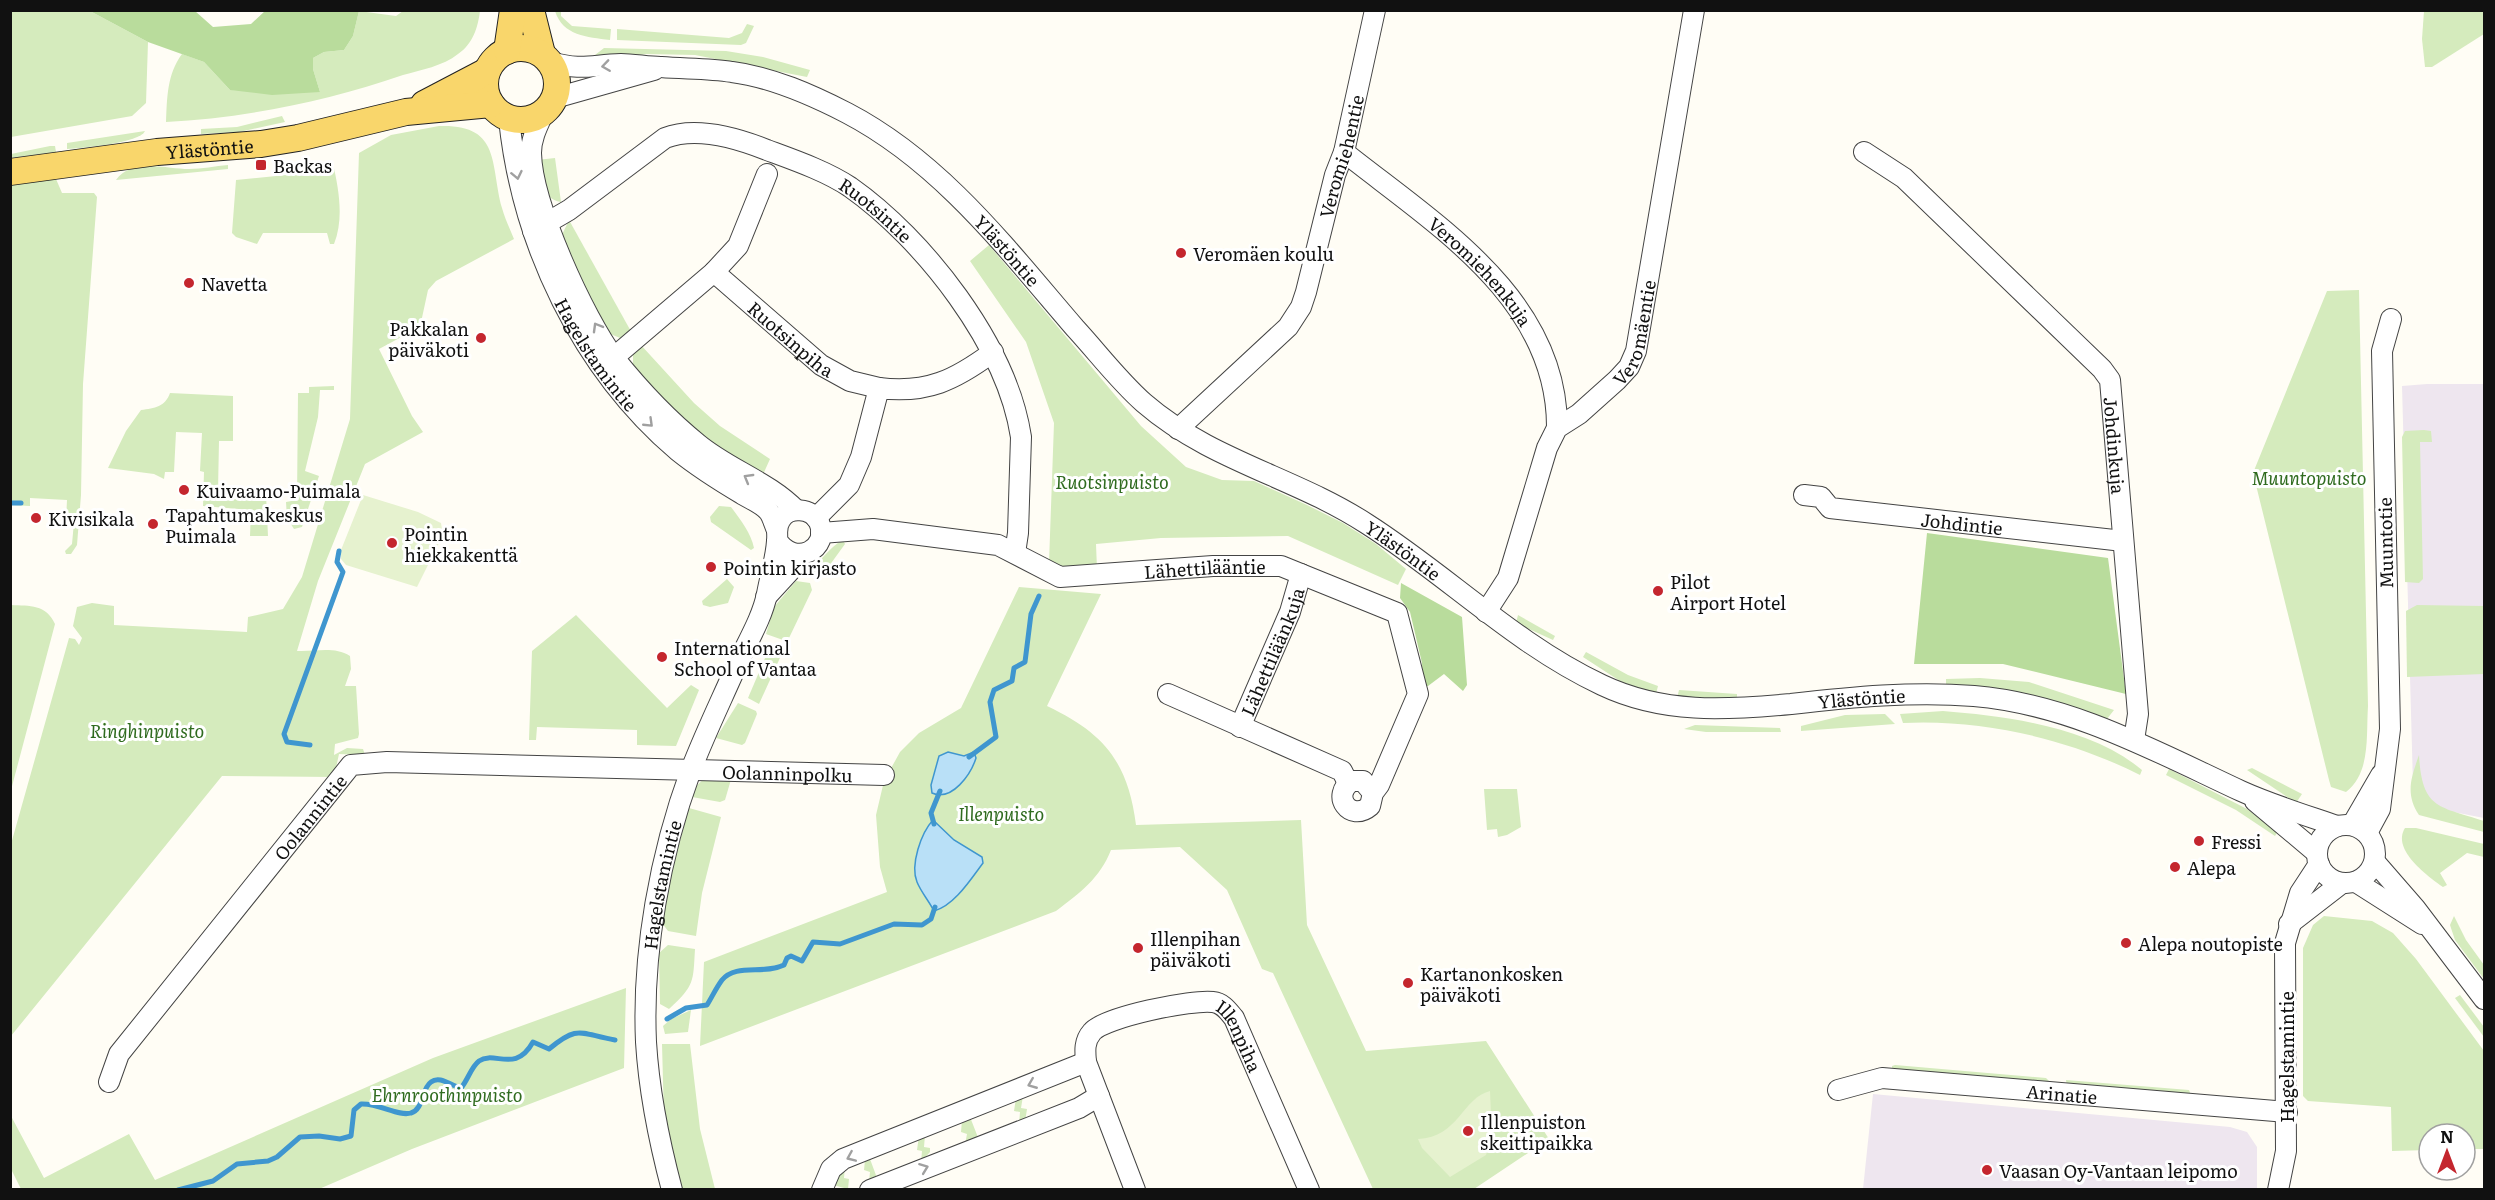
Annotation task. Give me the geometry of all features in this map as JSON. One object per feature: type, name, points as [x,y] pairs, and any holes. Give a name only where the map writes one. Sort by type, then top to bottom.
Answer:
[{"type":"main road","points":[[507,51],[513,10]]},
{"type":"main road","points":[[531,10],[546,58],[557,76],[549,106],[529,120],[500,111],[486,93],[487,71],[498,57],[507,51],[529,49],[546,58]]},
{"type":"main road","name":"Ylästöntie","points":[[406,112],[487,71]]},
{"type":"main road","name":"Ylästöntie","points":[[10,172],[146,153],[298,138],[406,112],[500,111]]},
{"type":"street","name":"Veromiehentie","points":[[1178,429],[1288,327],[1301,307],[1335,175],[1344,152],[1375,10]]},
{"type":"street","name":"Veromäentie","points":[[1557,428],[1579,414],[1617,380],[1629,367],[1636,351],[1694,10]]},
{"type":"street","name":"Ylästöntie","points":[[546,58],[569,67],[590,68],[620,64],[736,72],[762,78],[851,115],[912,157],[970,206],[1125,385],[1178,429],[1206,447],[1364,521],[1533,646],[1593,680],[1636,699],[1714,710],[1886,695],[1976,696],[2025,703],[2134,740],[2247,794],[2352,828],[2374,843],[2375,862],[2434,932],[2484,999]]},
{"type":"street","name":"Ylästöntie","points":[[549,106],[662,68]]},
{"type":"street","name":"Hagelstamintie","points":[[540,227],[538,196],[531,155],[534,133],[549,106]]},
{"type":"street","name":"Hagelstamintie","points":[[500,111],[516,173],[540,227],[574,324],[608,362],[698,444],[731,468],[784,498],[796,510]]},
{"type":"street","name":"Ruotsintie","points":[[540,227],[665,138],[675,134],[699,134],[741,140],[770,165],[848,186],[901,228],[945,280],[993,352],[1018,421],[1021,437],[1018,533],[1014,553]]},
{"type":"street","name":"Veromiehenkuja","points":[[1344,152],[1464,248],[1506,290],[1531,328],[1548,369],[1557,410],[1557,428]]},
{"type":"street","name":"Johdinkuja","points":[[1864,152],[1904,178],[2102,369],[2110,380],[2138,714],[2134,740]]},
{"type":"street","points":[[608,362],[714,272],[738,246],[770,165]]},
{"type":"street","name":"Ruotsinpiha","points":[[714,272],[821,365],[850,381],[879,388],[921,388],[948,382],[993,352]]},
{"type":"street","name":"Muuntotie","points":[[2352,828],[2380,809],[2390,729],[2382,351],[2391,319]]},
{"type":"street","name":"Hagelstamintie","points":[[608,362],[632,405],[678,450],[769,512],[777,534],[766,597],[691,770],[662,878],[647,986],[646,1041],[651,1091],[672,1190]]},
{"type":"street","points":[[818,525],[849,485],[861,457],[879,388]]},
{"type":"street","points":[[1486,612],[1508,578],[1547,448],[1557,428]]},
{"type":"street","name":"Johdintie","points":[[1804,495],[1821,497],[1830,508],[2123,541]]},
{"type":"street","points":[[796,510],[808,512],[818,525],[818,543],[809,553],[798,555],[789,553],[777,534],[782,517],[796,510]]},
{"type":"street","name":"Lähettilääntie","points":[[818,525],[883,530],[998,545],[1060,578],[1213,566],[1281,566],[1397,613],[1418,694],[1367,808],[1352,811],[1343,805],[1342,791],[1348,783]]},
{"type":"street","name":"Hagelstamintie","points":[[766,597],[789,572],[798,555]]},
{"type":"street","name":"Lähettiläänkuja","points":[[1240,727],[1290,612],[1301,574]]},
{"type":"street","points":[[1168,694],[1342,771],[1348,783],[1363,782],[1373,793]]},
{"type":"street","name":"Oolannintie","points":[[109,1082],[119,1054],[351,765],[387,762],[691,770]]},
{"type":"street","name":"Oolanninpolku","points":[[691,770],[884,775]]},
{"type":"street","name":"Ylästöntie","points":[[2247,794],[2318,859],[2326,875],[2349,882],[2434,932]]},
{"type":"street","points":[[2318,859],[2324,835],[2352,828]]},
{"type":"street","name":"Hagelstamintie","points":[[2278,1190],[2286,1151],[2285,944],[2289,924],[2300,893],[2318,859]]},
{"type":"street","points":[[2289,924],[2349,882],[2370,871],[2375,862]]},
{"type":"street","name":"Illenpiha","points":[[1086,1062],[1087,1040],[1093,1030],[1106,1023],[1182,1003],[1214,1002],[1224,1006],[1234,1018],[1309,1190]]},
{"type":"street","points":[[821,1189],[831,1169],[843,1159],[1086,1062],[1136,1190]]},
{"type":"street","name":"Arinatie","points":[[1839,1090],[1882,1078],[2287,1112]]},
{"type":"street","points":[[870,1190],[1079,1108],[1099,1096]]},
{"type":"shaded area","points":[[2484,384],[2484,818],[2438,809],[2413,785],[2402,386]]},
{"type":"shaded area","points":[[1873,1094],[2230,1127],[2247,1132],[2257,1147],[2257,1189],[1863,1189]]},
{"type":"green space","points":[[10,11],[90,11],[148,42],[146,103],[132,116],[11,137]]},
{"type":"green space","points":[[90,11],[195,11],[213,27],[251,24],[265,11],[359,11],[353,36],[344,50],[324,52],[313,58],[313,69],[320,92],[272,95],[230,90],[204,62],[148,42]]},
{"type":"green space","points":[[359,11],[396,16],[403,11],[480,11],[476,29],[463,50],[446,62],[432,67],[345,93],[286,107],[226,117],[166,122],[171,78],[182,54],[204,62],[230,90],[320,92],[313,69],[313,58],[324,52],[344,50],[353,36]]},
{"type":"green space","points":[[555,11],[561,11],[561,16],[572,26],[611,29],[610,40],[577,34],[564,26]]},
{"type":"green space","points":[[2424,11],[2484,11],[2484,34],[2432,67],[2425,67],[2422,39]]},
{"type":"green space","points":[[747,24],[754,26],[746,43],[741,45],[617,40],[617,29],[729,38],[742,33]]},
{"type":"green space","points":[[604,48],[726,51],[763,57],[810,70],[807,77],[695,55],[647,54],[595,60],[595,55]]},
{"type":"green space","points":[[282,116],[285,122],[239,132],[201,134],[201,129],[237,127]]},
{"type":"green space","name":"Ringhinpuisto","points":[[439,126],[459,127],[483,139],[489,149],[502,208],[514,239],[436,281],[428,290],[420,327],[379,349],[412,416],[423,432],[365,464],[318,581],[297,651],[331,650],[350,656],[351,669],[345,686],[356,686],[359,734],[358,738],[335,744],[334,755],[347,748],[363,749],[365,755],[339,754],[334,777],[222,776],[11,1036],[11,844],[69,638],[75,639],[79,645],[82,638],[73,626],[77,607],[92,603],[114,606],[114,625],[247,632],[248,617],[283,609],[302,577],[350,419],[359,153],[391,135]]},
{"type":"green space","points":[[145,131],[133,139],[122,142],[67,149],[67,143]]},
{"type":"green space","points":[[55,146],[56,152],[11,158],[11,154]]},
{"type":"green space","points":[[555,158],[561,202],[554,200],[546,192],[537,160]]},
{"type":"green space","points":[[333,164],[339,194],[340,215],[334,244],[330,244],[327,233],[263,233],[257,244],[236,237],[232,233],[236,180],[296,174]]},
{"type":"green space","points":[[228,165],[228,169],[116,180],[123,173],[140,167],[199,169]]},
{"type":"green space","points":[[56,179],[62,193],[94,193],[97,197],[83,384],[81,495],[77,545],[71,554],[66,554],[65,551],[72,544],[74,522],[66,521],[67,500],[30,498],[30,506],[11,505],[11,183]]},
{"type":"green space","points":[[569,220],[633,335],[620,338],[608,333],[560,239]]},
{"type":"green space","name":"Ruotsinpuisto","points":[[989,245],[1141,426],[1186,467],[1222,480],[1254,481],[1343,523],[1376,544],[1406,569],[1398,585],[1288,536],[1161,538],[1096,544],[1097,569],[1062,570],[1049,563],[1054,423],[1026,342],[970,261]]},
{"type":"green space","name":"Muuntopuisto","points":[[2359,290],[2368,706],[2366,753],[2360,775],[2346,792],[2331,787],[2253,473],[2327,291]]},
{"type":"green space","points":[[640,344],[694,403],[720,426],[770,459],[761,479],[695,434],[633,370],[633,351]]},
{"type":"green space","points":[[334,386],[334,390],[320,390],[318,417],[305,471],[319,476],[302,527],[294,529],[287,518],[286,502],[297,500],[298,393],[309,393],[309,387]]},
{"type":"green space","points":[[170,393],[233,396],[233,441],[219,441],[218,490],[266,494],[268,536],[250,536],[251,510],[203,506],[204,472],[200,471],[202,433],[176,432],[174,472],[165,472],[164,479],[154,474],[108,468],[126,431],[141,410],[162,404]]},
{"type":"green space","points":[[2405,431],[2431,431],[2432,442],[2420,442],[2423,579],[2419,583],[2405,582],[2402,437]]},
{"type":"green space","name":"Pointin hiekkakenttä","points":[[363,495],[418,512],[441,523],[443,535],[417,587],[346,565],[341,559],[341,550]]},
{"type":"green space","points":[[719,506],[731,507],[748,532],[754,548],[751,550],[711,522],[710,517]]},
{"type":"green space","points":[[1927,533],[2108,558],[2126,694],[2003,664],[1914,664]]},
{"type":"green space","points":[[843,540],[845,544],[824,573],[806,573],[833,547]]},
{"type":"green space","points":[[727,579],[734,587],[728,603],[710,607],[703,605],[702,601]]},
{"type":"green space","points":[[796,581],[810,583],[812,590],[789,638],[783,640],[766,634],[774,607]]},
{"type":"green space","points":[[1401,583],[1462,617],[1467,685],[1463,691],[1444,674],[1428,686],[1423,686],[1422,663],[1410,612],[1400,598]]},
{"type":"green space","name":"Illenpuisto","points":[[1019,587],[1101,594],[1047,706],[1084,727],[1110,752],[1127,784],[1136,825],[1301,820],[1307,925],[1366,1051],[1486,1041],[1549,1139],[1474,1189],[1373,1189],[1273,973],[1262,969],[1227,890],[1180,847],[1111,850],[1095,877],[1056,911],[700,1046],[704,962],[887,892],[880,867],[876,815],[884,781],[900,752],[919,733],[961,708]]},
{"type":"green space","points":[[11,605],[42,609],[55,624],[11,790]]},
{"type":"green space","points":[[2417,605],[2484,606],[2484,674],[2407,677],[2406,611]]},
{"type":"green space","points":[[576,615],[667,708],[691,685],[699,690],[676,746],[637,745],[637,730],[537,727],[536,740],[529,740],[532,651]]},
{"type":"green space","points":[[1518,615],[1555,636],[1553,640],[1516,623]]},
{"type":"green space","points":[[771,644],[784,649],[759,704],[748,698]]},
{"type":"green space","points":[[1586,652],[1628,675],[1658,686],[1656,694],[1623,683],[1583,657]]},
{"type":"green space","points":[[1980,678],[2029,682],[2114,710],[2107,719],[2057,703],[1946,685],[1946,679]]},
{"type":"green space","points":[[1679,690],[1737,694],[1737,700],[1677,698]]},
{"type":"green space","points":[[738,703],[756,711],[757,714],[745,743],[742,745],[716,738]]},
{"type":"green space","points":[[1943,711],[1994,716],[2047,726],[2098,743],[2121,755],[2142,770],[2140,775],[2084,751],[2025,734],[1964,724],[1903,723],[1900,714]]},
{"type":"green space","points":[[1885,714],[1895,724],[1801,731],[1801,726],[1845,715]]},
{"type":"green space","points":[[1695,725],[1780,728],[1781,732],[1706,732],[1684,729]]},
{"type":"green space","points":[[2419,755],[2424,786],[2429,796],[2444,808],[2484,821],[2484,832],[2419,815],[2412,800],[2411,786]]},
{"type":"green space","points":[[2252,768],[2302,794],[2296,803],[2247,770]]},
{"type":"green space","points":[[2169,769],[2247,809],[2278,831],[2275,836],[2236,810],[2166,775]]},
{"type":"green space","points":[[732,776],[725,800],[720,802],[692,797],[696,786],[705,778]]},
{"type":"green space","points":[[1484,789],[1517,789],[1521,827],[1498,837],[1497,829],[1487,830]]},
{"type":"green space","points":[[689,808],[721,817],[702,893],[696,936],[668,931],[662,923],[672,870]]},
{"type":"green space","points":[[2405,828],[2416,828],[2484,844],[2484,857],[2467,853],[2440,873],[2447,885],[2443,887],[2421,870],[2407,854],[2402,836]]},
{"type":"green space","points":[[2324,916],[2372,921],[2393,933],[2416,959],[2484,1051],[2484,1149],[2477,1149],[2477,1122],[2417,1122],[2417,1150],[2392,1151],[2391,1107],[2308,1101],[2303,1096],[2303,948],[2313,925]]},
{"type":"green space","points":[[2454,916],[2466,940],[2484,965],[2484,979],[2455,940],[2450,925]]},
{"type":"green space","points":[[668,945],[695,949],[691,982],[684,994],[669,1009],[660,1004],[659,953]]},
{"type":"green space","name":"Ehrnroothinpuisto","points":[[626,988],[624,1068],[412,1149],[319,1189],[21,1189],[11,1169],[11,1116],[44,1178],[129,1134],[155,1180],[433,1058]]},
{"type":"green space","points":[[2460,995],[2484,1027],[2484,1037],[2455,998]]},
{"type":"green space","points":[[691,1010],[688,1032],[665,1034],[663,1026],[671,1019]]},
{"type":"green space","points":[[662,1044],[690,1044],[700,1129],[715,1189],[680,1189],[664,1118]]},
{"type":"green space","points":[[1892,1066],[2046,1078],[2049,1083],[1892,1071]]},
{"type":"green space","points":[[2066,1080],[2189,1090],[2191,1095],[2067,1087]]},
{"type":"green space","name":"Illenpuiston skeittipaikka","points":[[1490,1091],[1492,1137],[1486,1155],[1450,1177],[1422,1148],[1418,1139],[1432,1137],[1443,1132],[1473,1101]]},
{"type":"green space","points":[[1023,1096],[1021,1108],[1027,1109],[1025,1122],[1019,1124],[1020,1112],[1014,1111],[1016,1098]]},
{"type":"green space","points":[[970,1117],[979,1140],[965,1145],[967,1134],[961,1132],[962,1120]]},
{"type":"green space","points":[[925,1135],[924,1147],[930,1148],[930,1152],[921,1162],[922,1151],[917,1150],[919,1136]]},
{"type":"green space","points":[[870,1159],[877,1178],[869,1182],[870,1172],[864,1170],[865,1160]]},
{"type":"green space","points":[[845,1166],[844,1178],[849,1179],[848,1189],[833,1185],[832,1177]]},
{"type":"water","points":[[948,752],[964,756],[974,752],[976,758],[960,785],[947,794],[932,793],[931,785],[939,756]]},
{"type":"water","points":[[933,820],[954,840],[982,857],[983,863],[955,898],[934,911],[915,875],[918,850]]},
{"type":"waterway","points":[[10,503],[21,503]]},
{"type":"waterway","points":[[310,745],[287,742],[284,734],[343,572],[337,562],[339,551]]},
{"type":"waterway","points":[[969,757],[996,737],[990,702],[994,690],[1012,681],[1014,668],[1025,662],[1031,614],[1039,596]]},
{"type":"waterway","points":[[934,824],[931,813],[940,791]]},
{"type":"waterway","points":[[667,1019],[686,1008],[707,1005],[722,980],[735,972],[776,968],[784,965],[787,958],[791,956],[802,961],[813,942],[840,944],[894,924],[922,925],[931,919],[935,907]]},
{"type":"waterway","points":[[178,1190],[213,1181],[237,1164],[268,1161],[277,1157],[300,1137],[319,1136],[340,1139],[351,1136],[354,1110],[361,1104],[406,1114],[411,1113],[418,1107],[425,1089],[431,1082],[442,1080],[461,1088],[476,1064],[485,1058],[512,1059],[526,1052],[533,1042],[549,1049],[567,1036],[580,1033],[615,1040]]},
{"type":"place","name":"Backas","points":[[261,165]]},
{"type":"place","name":"Veromäen koulu","points":[[1181,253]]},
{"type":"place","name":"Navetta","points":[[189,283]]},
{"type":"place","name":"Pakkalan päiväkoti","points":[[481,338]]},
{"type":"place","name":"Kuivaamo-Puimala","points":[[184,490]]},
{"type":"place","name":"Kivisikala","points":[[36,518]]},
{"type":"place","name":"Tapahtumakeskus Puimala","points":[[153,524]]},
{"type":"place","name":"Pointin hiekkakenttä","points":[[392,543]]},
{"type":"place","name":"Pointin kirjasto","points":[[711,567]]},
{"type":"place","name":"Pilot Airport Hotel","points":[[1658,591]]},
{"type":"place","name":"International School of Vantaa","points":[[662,657]]},
{"type":"place","name":"Fressi","points":[[2199,841]]},
{"type":"place","name":"Alepa","points":[[2175,867]]},
{"type":"place","name":"Alepa noutopiste","points":[[2126,943]]},
{"type":"place","name":"Illenpihan päiväkoti","points":[[1138,948]]},
{"type":"place","name":"Kartanonkosken päiväkoti","points":[[1408,983]]},
{"type":"place","name":"Illenpuiston skeittipaikka","points":[[1468,1131]]},
{"type":"place","name":"Vaasan Oy-Vantaan leipomo","points":[[1987,1170]]}]
